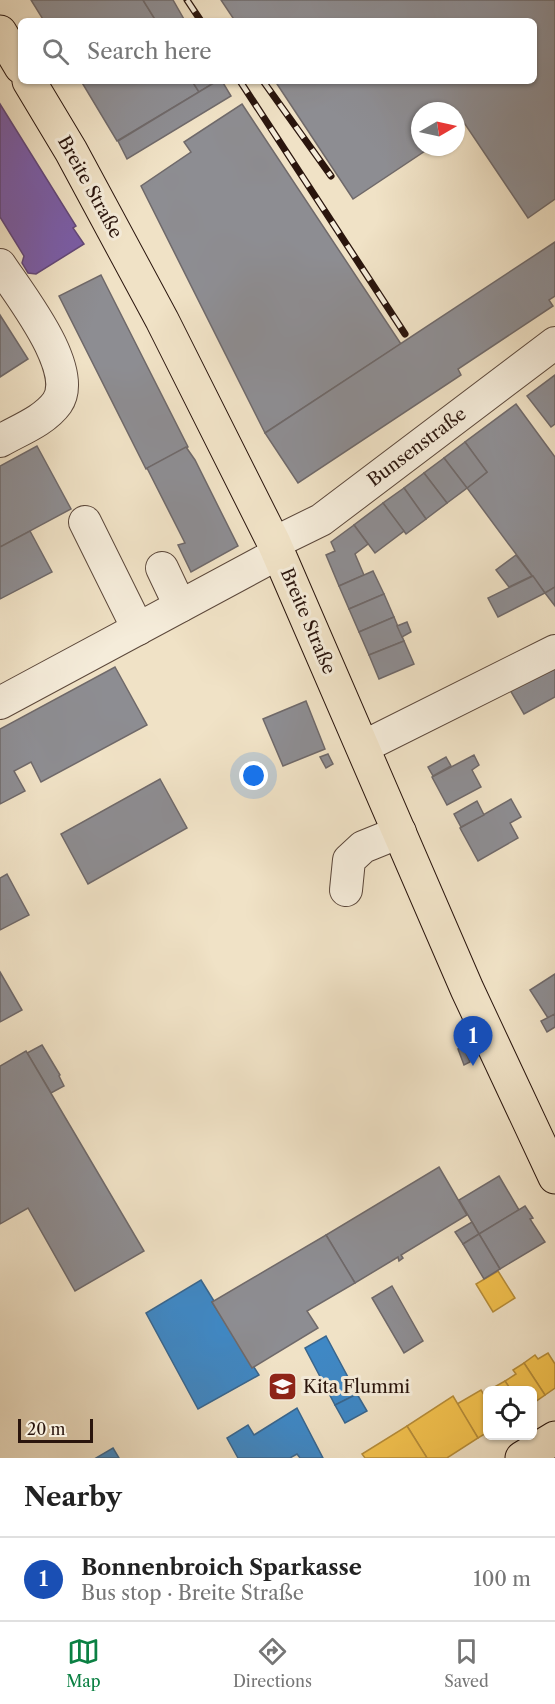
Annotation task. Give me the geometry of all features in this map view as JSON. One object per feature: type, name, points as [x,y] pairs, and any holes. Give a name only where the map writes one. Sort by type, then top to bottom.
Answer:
[{"type":"main road","points":[[0,32],[18,62]]},
{"type":"main road","name":"Breite Straße","points":[[31,84],[71,151],[156,309],[276,548],[494,1050],[555,1177]]},
{"type":"main road","points":[[522,1458],[555,1438]]},
{"type":"street","points":[[0,265],[53,347],[60,366],[63,388],[55,405],[46,414],[0,441]]},
{"type":"street","name":"Bunsenstraße","points":[[0,704],[180,606],[229,592],[276,548],[321,520],[555,343]]},
{"type":"street","points":[[85,522],[138,629]]},
{"type":"street","points":[[162,568],[180,606]]},
{"type":"street","points":[[363,747],[555,651]]},
{"type":"street","points":[[341,845],[397,825]]},
{"type":"street","points":[[346,890],[350,860],[363,847],[397,825]]},
{"type":"building: Homes","points":[[498,1271],[515,1298],[493,1312],[476,1284]]},
{"type":"building: Homes","points":[[548,1353],[555,1364],[555,1388],[545,1395],[524,1363],[535,1355],[538,1359]]},
{"type":"building: Homes","points":[[524,1363],[545,1395],[537,1401],[537,1386],[508,1386],[505,1381],[516,1374],[513,1370]]},
{"type":"building: Homes","points":[[505,1381],[508,1386],[496,1386]]},
{"type":"building: Homes","points":[[481,1390],[483,1393],[483,1435],[478,1438],[457,1404]]},
{"type":"building: Homes","points":[[453,1396],[478,1438],[447,1458],[427,1458],[407,1426]]},
{"type":"building: Homes","points":[[407,1426],[427,1458],[365,1458],[362,1454]]},
{"type":"building: Offices","points":[[0,104],[76,226],[73,228],[84,244],[36,274],[28,273],[22,263],[24,256],[0,217]]},
{"type":"building: Schools","points":[[201,1280],[214,1301],[212,1302],[259,1375],[198,1409],[146,1313]]},
{"type":"building: Schools","points":[[326,1336],[357,1394],[335,1405],[305,1348]]},
{"type":"building: Schools","points":[[357,1394],[367,1411],[345,1423],[335,1405]]},
{"type":"building: Schools","points":[[297,1408],[323,1458],[300,1458],[297,1454],[290,1458],[238,1458],[227,1438],[248,1425],[254,1435]]},
{"type":"building: Schools","points":[[113,1448],[119,1458],[96,1458]]},
{"type":"building: Industry","points":[[31,0],[143,0],[154,18],[42,18]]},
{"type":"building: Industry","points":[[143,0],[173,0],[183,18],[154,18]]},
{"type":"building: Industry","points":[[221,0],[555,0],[555,199],[528,218],[465,124],[465,102],[411,102],[411,156],[418,156],[353,199],[277,84],[537,84],[537,18],[233,18]]},
{"type":"building: Industry","points":[[83,84],[194,84],[199,92],[117,141]]},
{"type":"building: Industry","points":[[194,84],[212,84],[199,92]]},
{"type":"building: Industry","points":[[212,84],[224,84],[231,96],[127,159],[118,141]]},
{"type":"building: Industry","points":[[242,104],[401,344],[265,433],[141,186],[191,152],[184,142]]},
{"type":"building: Industry","points":[[555,242],[555,296],[549,300],[553,306],[458,369],[461,375],[298,483],[265,433]]},
{"type":"building: Industry","points":[[101,275],[188,447],[146,469],[59,296]]},
{"type":"building: Industry","points":[[0,315],[28,359],[0,377]]},
{"type":"building: Industry","points":[[555,375],[555,424],[551,427],[527,396]]},
{"type":"building: Industry","points":[[516,404],[555,457],[555,587],[545,593],[467,488],[487,472],[465,442]]},
{"type":"building: Industry","points":[[465,442],[487,472],[467,488],[444,458]]},
{"type":"building: Industry","points":[[37,446],[71,509],[0,547],[0,466]]},
{"type":"building: Industry","points":[[186,447],[195,460],[238,546],[191,572],[178,545],[185,543],[147,468]]},
{"type":"building: Industry","points":[[444,458],[467,488],[447,503],[424,473]]},
{"type":"building: Industry","points":[[424,473],[447,503],[426,519],[404,488]]},
{"type":"building: Industry","points":[[404,488],[426,519],[406,534],[383,503]]},
{"type":"building: Industry","points":[[383,503],[404,531],[375,553],[354,525]]},
{"type":"building: Industry","points":[[354,525],[368,544],[355,554],[364,575],[339,586],[326,555],[335,551],[331,542]]},
{"type":"building: Industry","points":[[30,531],[52,572],[0,599],[0,547]]},
{"type":"building: Industry","points":[[516,555],[532,576],[509,587],[496,570]]},
{"type":"building: Industry","points":[[373,571],[384,594],[349,609],[339,586]]},
{"type":"building: Industry","points":[[533,576],[545,593],[498,617],[488,598]]},
{"type":"building: Industry","points":[[555,587],[555,606],[545,593]]},
{"type":"building: Industry","points":[[384,594],[394,617],[359,632],[349,609]]},
{"type":"building: Industry","points":[[394,617],[404,641],[369,655],[359,632]]},
{"type":"building: Industry","points":[[407,622],[411,632],[402,637],[397,626]]},
{"type":"building: Industry","points":[[404,641],[414,664],[379,679],[369,655]]},
{"type":"building: Industry","points":[[555,666],[555,697],[524,714],[510,690]]},
{"type":"building: Industry","points":[[115,667],[147,725],[41,782],[31,762],[14,771],[25,791],[0,804],[0,729]]},
{"type":"building: Industry","points":[[306,701],[325,749],[283,766],[263,719]]},
{"type":"building: Industry","points":[[328,754],[333,764],[326,768],[320,757]]},
{"type":"building: Industry","points":[[474,755],[479,765],[472,770],[481,787],[447,805],[432,777]]},
{"type":"building: Industry","points":[[446,757],[451,766],[433,776],[428,767]]},
{"type":"building: Industry","points":[[160,779],[187,828],[88,884],[61,834]]},
{"type":"building: Industry","points":[[511,799],[521,817],[510,823],[518,838],[478,861],[460,828]]},
{"type":"building: Industry","points":[[477,801],[484,815],[461,827],[454,814]]},
{"type":"building: Industry","points":[[7,874],[29,915],[0,930],[0,878]]},
{"type":"building: Industry","points":[[0,972],[22,1010],[0,1022]]},
{"type":"building: Industry","points":[[555,974],[555,1014],[548,1018],[530,990]]},
{"type":"building: Industry","points":[[555,1014],[555,1027],[547,1032],[541,1021]]},
{"type":"building: Industry","points":[[42,1045],[64,1086],[51,1093],[27,1053]]},
{"type":"building: Industry","points":[[463,1047],[470,1062],[464,1065],[458,1049]]},
{"type":"building: Industry","points":[[26,1051],[144,1251],[75,1291],[28,1208],[0,1224],[0,1066]]},
{"type":"building: Industry","points":[[439,1167],[467,1215],[401,1255],[403,1258],[399,1261],[398,1257],[355,1283],[326,1235]]},
{"type":"building: Industry","points":[[499,1176],[519,1210],[479,1234],[459,1200]]},
{"type":"building: Industry","points":[[525,1206],[533,1218],[530,1219],[545,1242],[500,1269],[479,1234]]},
{"type":"building: Industry","points":[[472,1222],[479,1234],[463,1244],[455,1232]]},
{"type":"building: Industry","points":[[479,1234],[500,1269],[484,1279],[463,1244]]},
{"type":"building: Industry","points":[[326,1235],[355,1283],[307,1311],[318,1328],[252,1368],[212,1302]]},
{"type":"building: Industry","points":[[392,1286],[423,1341],[404,1353],[372,1298]]},
{"type":"railway","points":[[187,0],[199,18]]},
{"type":"railway","points":[[242,84],[405,334]]},
{"type":"railway","points":[[265,84],[331,176]]},
{"type":"place","name":"Bonnenbroich Sparkasse","points":[[473,1066]]},
{"type":"place","name":"Kita Flummi","points":[[282,1387]]}]
